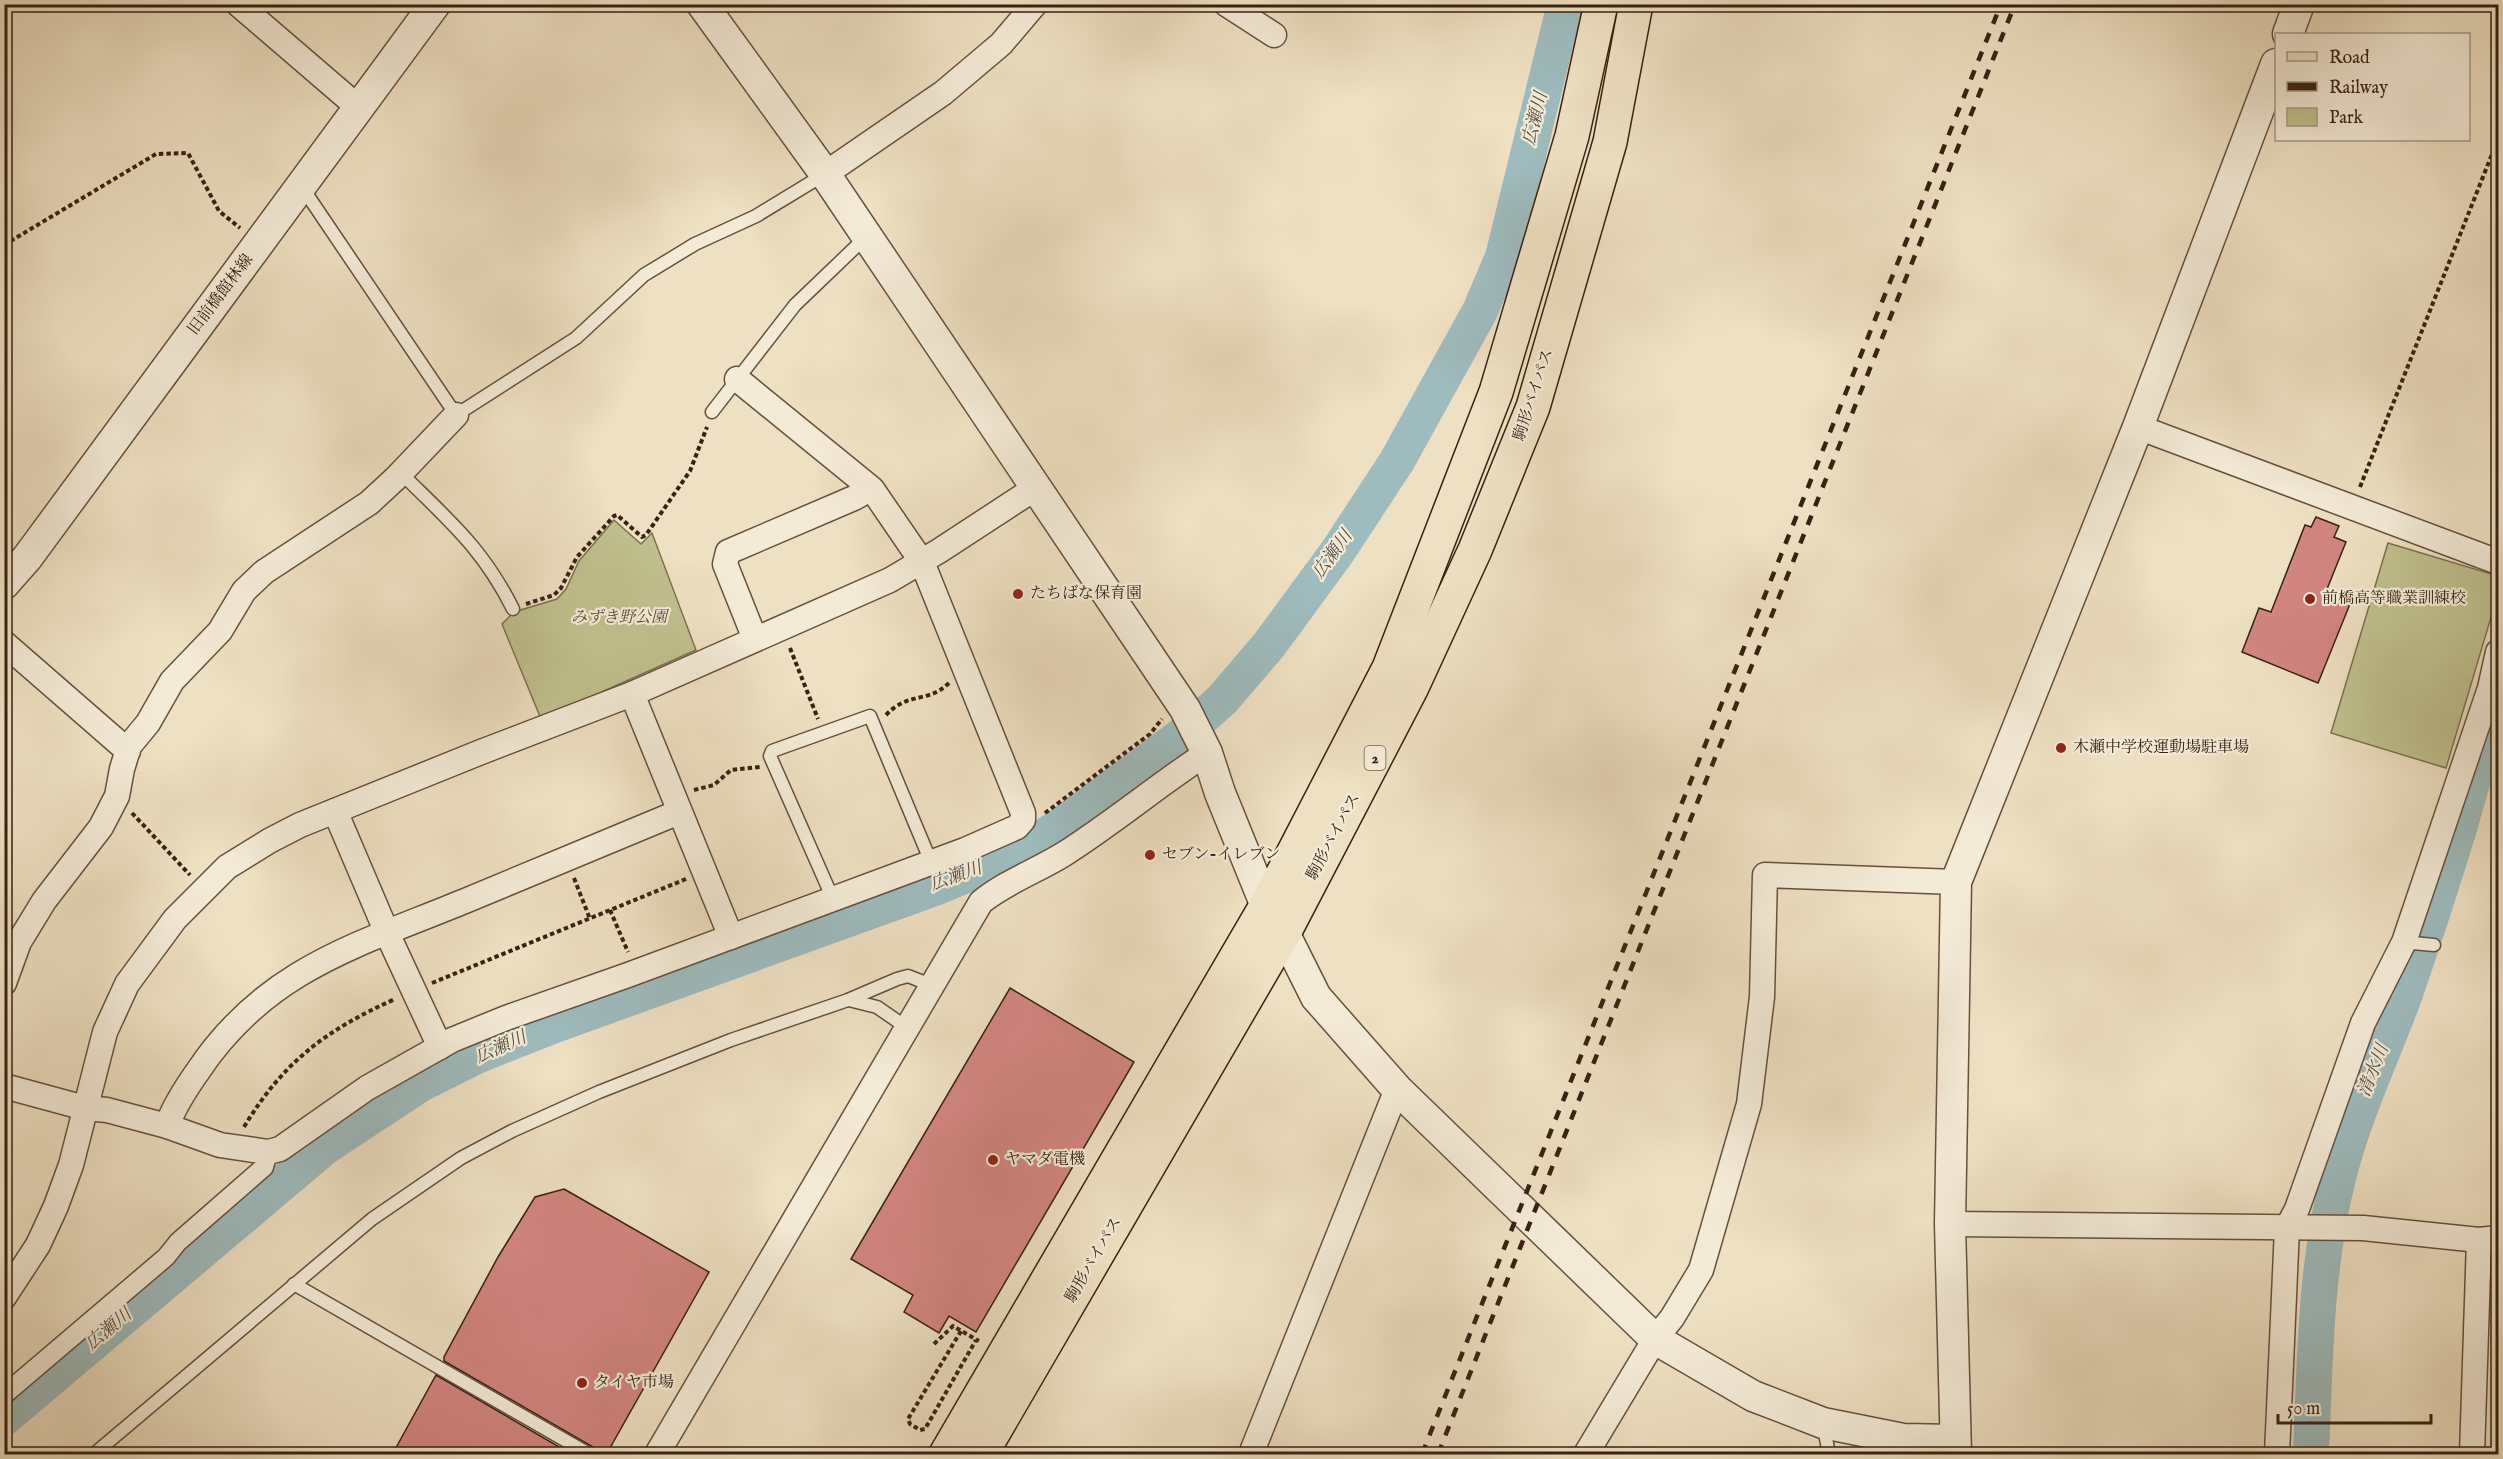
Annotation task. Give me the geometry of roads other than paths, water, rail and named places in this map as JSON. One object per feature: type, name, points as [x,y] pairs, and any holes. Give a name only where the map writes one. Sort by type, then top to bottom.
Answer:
[{"type":"main road","name":"駒形バイパス","points":[[946,1455],[1266,906],[1389,668],[1496,392],[1572,136],[1601,4]]},
{"type":"main road","name":"駒形バイパス","points":[[981,1455],[1284,933],[1411,689],[1475,550],[1533,407],[1610,142],[1636,4]]},
{"type":"street","points":[[238,4],[359,108]]},
{"type":"street","name":"旧前橋館林線","points":[[4,585],[27,558],[435,4]]},
{"type":"street","points":[[702,4],[825,174],[1183,706],[1204,747],[1220,793],[1266,906],[1284,933],[1316,997],[1397,1089],[1655,1340],[1754,1396],[1823,1423],[1955,1447],[1950,1224],[1956,882],[2138,427],[2275,69]]},
{"type":"street","points":[[825,174],[958,81],[1001,44],[1035,4]]},
{"type":"street","points":[[1226,4],[1274,35]]},
{"type":"street","points":[[2288,33],[2300,4]]},
{"type":"street","points":[[4,1086],[85,1108],[107,1110],[167,1126],[220,1145],[268,1152],[296,1140],[367,1088],[440,1047],[506,1018],[833,899],[996,837],[1017,826],[1023,820],[1023,813],[922,562],[867,486],[737,379]]},
{"type":"street","points":[[6,971],[19,942],[44,901],[100,827],[117,796],[128,751],[148,723],[172,681],[220,631],[244,591],[253,581],[369,503],[456,415]]},
{"type":"street","points":[[2138,427],[2499,562]]},
{"type":"street","points":[[755,639],[725,564],[728,552],[854,498],[867,486]]},
{"type":"street","points":[[4,1297],[38,1245],[56,1206],[71,1165],[105,1032],[127,984],[175,919],[203,889],[228,867],[269,841],[335,811],[632,694],[890,580],[922,562],[1037,487]]},
{"type":"street","points":[[4,643],[128,751]]},
{"type":"street","points":[[2277,1455],[2287,1228],[2297,1209],[2363,1023],[2402,942],[2490,688],[2499,652]]},
{"type":"street","points":[[632,694],[731,937]]},
{"type":"street","points":[[657,1455],[906,1026],[981,902],[999,887],[1076,846],[1204,747]]},
{"type":"street","points":[[335,811],[387,933],[440,1047]]},
{"type":"street","points":[[167,1126],[183,1092],[208,1055],[260,1001],[307,968],[679,812]]},
{"type":"street","points":[[1586,1455],[1701,1269],[1749,1104],[1762,997],[1765,875],[1956,882]]},
{"type":"street","points":[[1251,1455],[1397,1089]]},
{"type":"street","points":[[4,1395],[166,1257],[178,1242],[264,1167],[268,1152]]},
{"type":"street","points":[[1950,1224],[2363,1228],[2489,1239],[2472,1455]]},
{"type":"lane","points":[[302,186],[456,415],[576,338],[644,275],[695,244],[756,216],[825,174]]},
{"type":"lane","points":[[712,412],[795,305],[866,237]]},
{"type":"lane","points":[[401,473],[454,524],[481,554],[497,577],[513,609]]},
{"type":"lane","points":[[833,899],[770,756],[772,751],[870,716],[931,862]]},
{"type":"lane","points":[[2402,942],[2434,945]]},
{"type":"lane","points":[[94,1455],[372,1219],[461,1158],[512,1131],[598,1092],[731,1040],[848,1000],[897,979],[908,976],[931,985]]},
{"type":"lane","points":[[848,1000],[876,1007],[906,1026]]},
{"type":"lane","points":[[294,1284],[589,1455]]},
{"type":"lane","points":[[1823,1423],[1829,1455]]},
{"type":"waterway","name":"広瀬川","points":[[4,1418],[325,1147],[419,1085],[479,1055],[552,1026],[940,886],[1005,859],[1032,845],[1064,823],[1180,737],[1222,700],[1269,645],[1338,551],[1397,461],[1480,311],[1503,257],[1565,4]]},
{"type":"waterway","name":"清水川","points":[[2311,1454],[2315,1349],[2321,1278],[2331,1208],[2339,1174],[2353,1127],[2406,991],[2498,701]]},
{"type":"railway","points":[[1422,1454],[2001,4]]},
{"type":"railway","points":[[1438,1454],[2015,4]]},
{"type":"place","name":"たちばな保育園","points":[[1018,594]]},
{"type":"place","name":"前橋高等職業訓練校","points":[[2310,599]]},
{"type":"place","name":"木瀬中学校運動場駐車場","points":[[2061,748]]},
{"type":"place","name":"セブン-イレブン","points":[[1150,855]]},
{"type":"place","name":"ヤマダ電機","points":[[993,1160]]},
{"type":"place","name":"タイヤ市場","points":[[582,1383]]},
{"type":"park label","name":"みずき野公園","points":[[619,618]]}]
